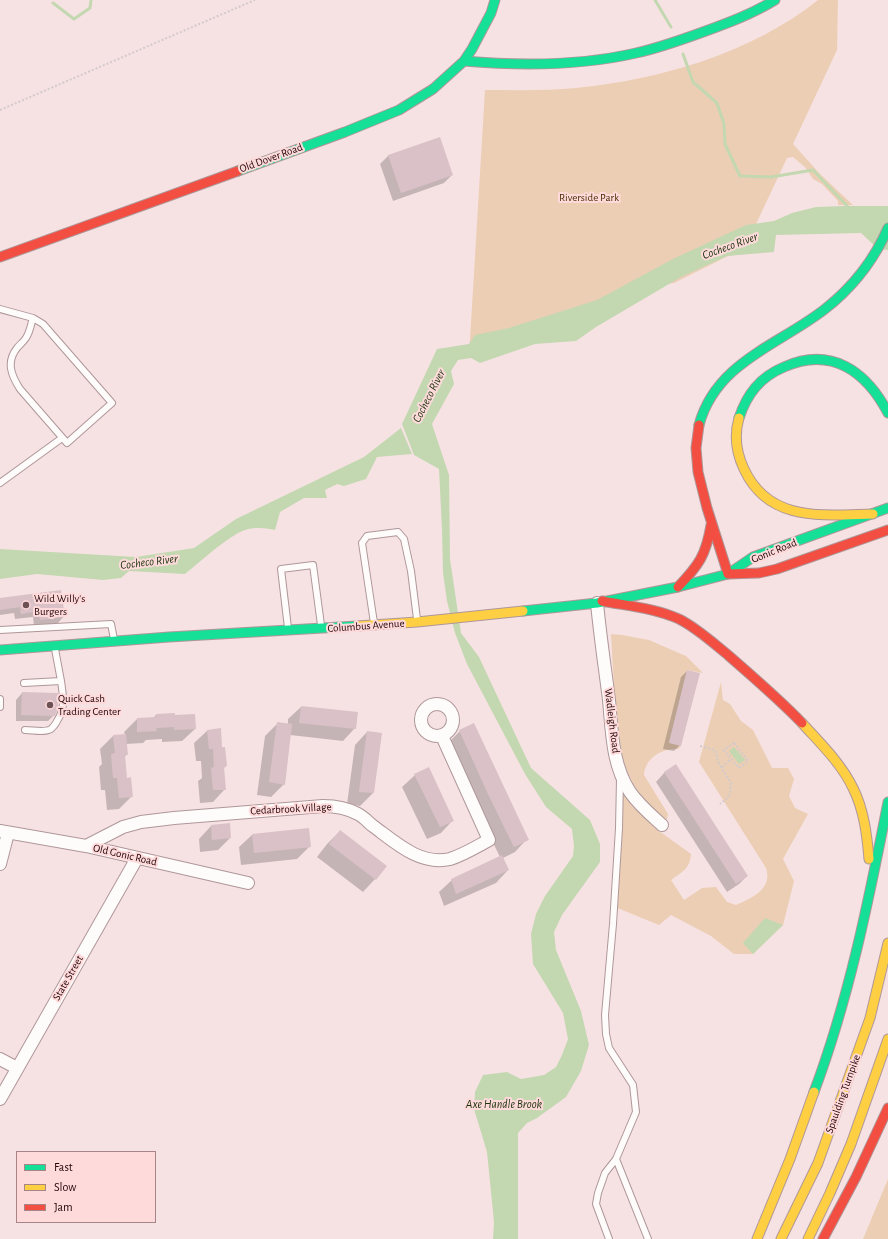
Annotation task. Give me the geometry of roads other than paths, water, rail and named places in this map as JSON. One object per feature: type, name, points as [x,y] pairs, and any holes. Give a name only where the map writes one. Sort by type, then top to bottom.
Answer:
[{"type":"main road","name":"Old Dover Road","points":[[0,257],[338,134],[399,110],[433,88],[464,61],[479,38],[491,13],[495,0]]},
{"type":"main road","points":[[464,61],[521,65],[591,60],[629,54],[686,38],[735,21],[775,0]]},
{"type":"main road","points":[[728,574],[700,484],[696,461],[696,442],[706,405],[716,388],[726,376],[738,366],[806,323],[840,296],[864,269],[883,241],[888,228]]},
{"type":"main road","points":[[873,514],[804,514],[786,509],[772,502],[759,492],[747,476],[740,461],[736,432],[743,406],[749,394],[759,382],[780,368],[795,362],[809,359],[824,360],[850,369],[863,378],[876,391],[888,413]]},
{"type":"main road","name":"Gonic Road","points":[[728,574],[753,557],[888,508]]},
{"type":"main road","points":[[678,586],[702,559],[708,545],[712,522]]},
{"type":"main road","name":"Gonic Road","points":[[728,574],[759,573],[777,569],[888,530]]},
{"type":"main road","name":"Columbus Avenue","points":[[0,650],[114,641],[374,626],[461,618],[599,602],[728,574]]},
{"type":"main road","points":[[599,602],[655,611],[680,620],[696,630],[764,687],[806,728],[832,756],[844,772],[858,798],[866,827],[872,883]]},
{"type":"main road","points":[[757,1239],[790,1159],[824,1066],[845,994],[872,883],[888,802]]},
{"type":"main road","name":"Spaulding Turnpike","points":[[781,1239],[821,1156],[870,1018],[888,943]]},
{"type":"main road","points":[[808,1239],[851,1144],[888,1039]]},
{"type":"main road","points":[[824,1239],[856,1177],[888,1108]]},
{"type":"street","name":"Wadleigh Road","points":[[599,602],[611,734],[615,754],[630,791],[644,809],[662,825]]},
{"type":"street","name":"Cedarbrook Village","points":[[86,846],[123,827],[141,822],[323,806],[347,809],[360,815],[395,843],[425,858],[438,860],[450,858],[462,854],[489,840],[442,736]]},
{"type":"street","name":"Old Gonic Road","points":[[4,832],[86,846],[248,883]]},
{"type":"street","points":[[0,864],[4,832]]},
{"type":"street","name":"State Street","points":[[0,1098],[137,858]]},
{"type":"street","points":[[0,1059],[17,1068]]},
{"type":"lane","points":[[0,309],[33,318],[43,324],[112,403],[67,443],[20,388],[14,380],[11,371],[10,363],[12,355],[26,338],[33,318]]},
{"type":"lane","points":[[0,483],[62,438]]},
{"type":"lane","points":[[374,626],[362,543],[367,536],[398,532],[404,539],[412,571],[417,622]]},
{"type":"lane","points":[[289,631],[281,569],[313,565],[322,629]]},
{"type":"lane","points":[[0,630],[111,624],[114,641]]},
{"type":"lane","points":[[25,730],[51,729],[62,714],[64,707],[61,681],[54,645]]},
{"type":"lane","points":[[24,683],[61,681]]},
{"type":"lane","points":[[0,699],[0,708]]},
{"type":"lane","points":[[609,1239],[596,1204],[598,1193],[605,1174],[616,1159],[636,1112],[633,1086],[609,1048],[606,1034],[605,1015],[619,828],[620,769]]},
{"type":"lane","points":[[616,1159],[648,1239]]},
{"type":"water","points":[[888,206],[888,250],[878,249],[861,233],[776,235],[774,252],[727,256],[681,277],[596,327],[576,341],[535,344],[480,363],[471,358],[458,360],[451,371],[454,384],[432,424],[449,475],[450,559],[461,633],[479,657],[531,768],[590,820],[600,844],[600,862],[562,915],[554,932],[556,950],[581,1011],[589,1045],[581,1071],[566,1097],[537,1118],[527,1123],[518,1133],[518,1239],[493,1239],[494,1222],[487,1152],[474,1109],[475,1092],[483,1075],[507,1072],[521,1079],[544,1075],[556,1067],[562,1055],[568,1039],[563,1013],[533,964],[531,934],[536,914],[545,896],[573,856],[574,846],[572,829],[546,807],[525,774],[467,664],[455,633],[447,601],[443,573],[439,469],[414,455],[402,424],[437,349],[469,344],[475,335],[509,328],[597,300],[673,259],[746,225],[774,221],[792,213],[816,207]]},
{"type":"water","name":"Cocheco River","points":[[401,428],[412,454],[377,457],[366,479],[344,486],[337,484],[325,490],[327,498],[304,498],[280,512],[275,530],[252,528],[238,533],[222,543],[185,574],[129,571],[121,578],[103,580],[37,574],[0,579],[0,549],[136,557],[194,548],[236,519],[364,457]]},
{"type":"water","points":[[734,747],[745,760],[739,764],[729,751]]},
{"type":"water","points":[[765,918],[783,925],[753,954],[743,943]]},
{"type":"waterway","points":[[53,3],[74,19],[90,8],[91,0]]},
{"type":"waterway","points":[[655,0],[671,27]]},
{"type":"waterway","points":[[683,54],[693,82],[717,103],[724,124],[725,144],[740,176],[771,177],[813,170],[850,209]]},
{"type":"place","name":"Wild Willy's Burgers","points":[[26,605]]},
{"type":"place","name":"Quick Cash Trading Center","points":[[50,705]]},
{"type":"park label","name":"Riverside Park","points":[[589,198]]},
{"type":"water label","name":"Axe Handle Brook","points":[[504,1104]]}]
